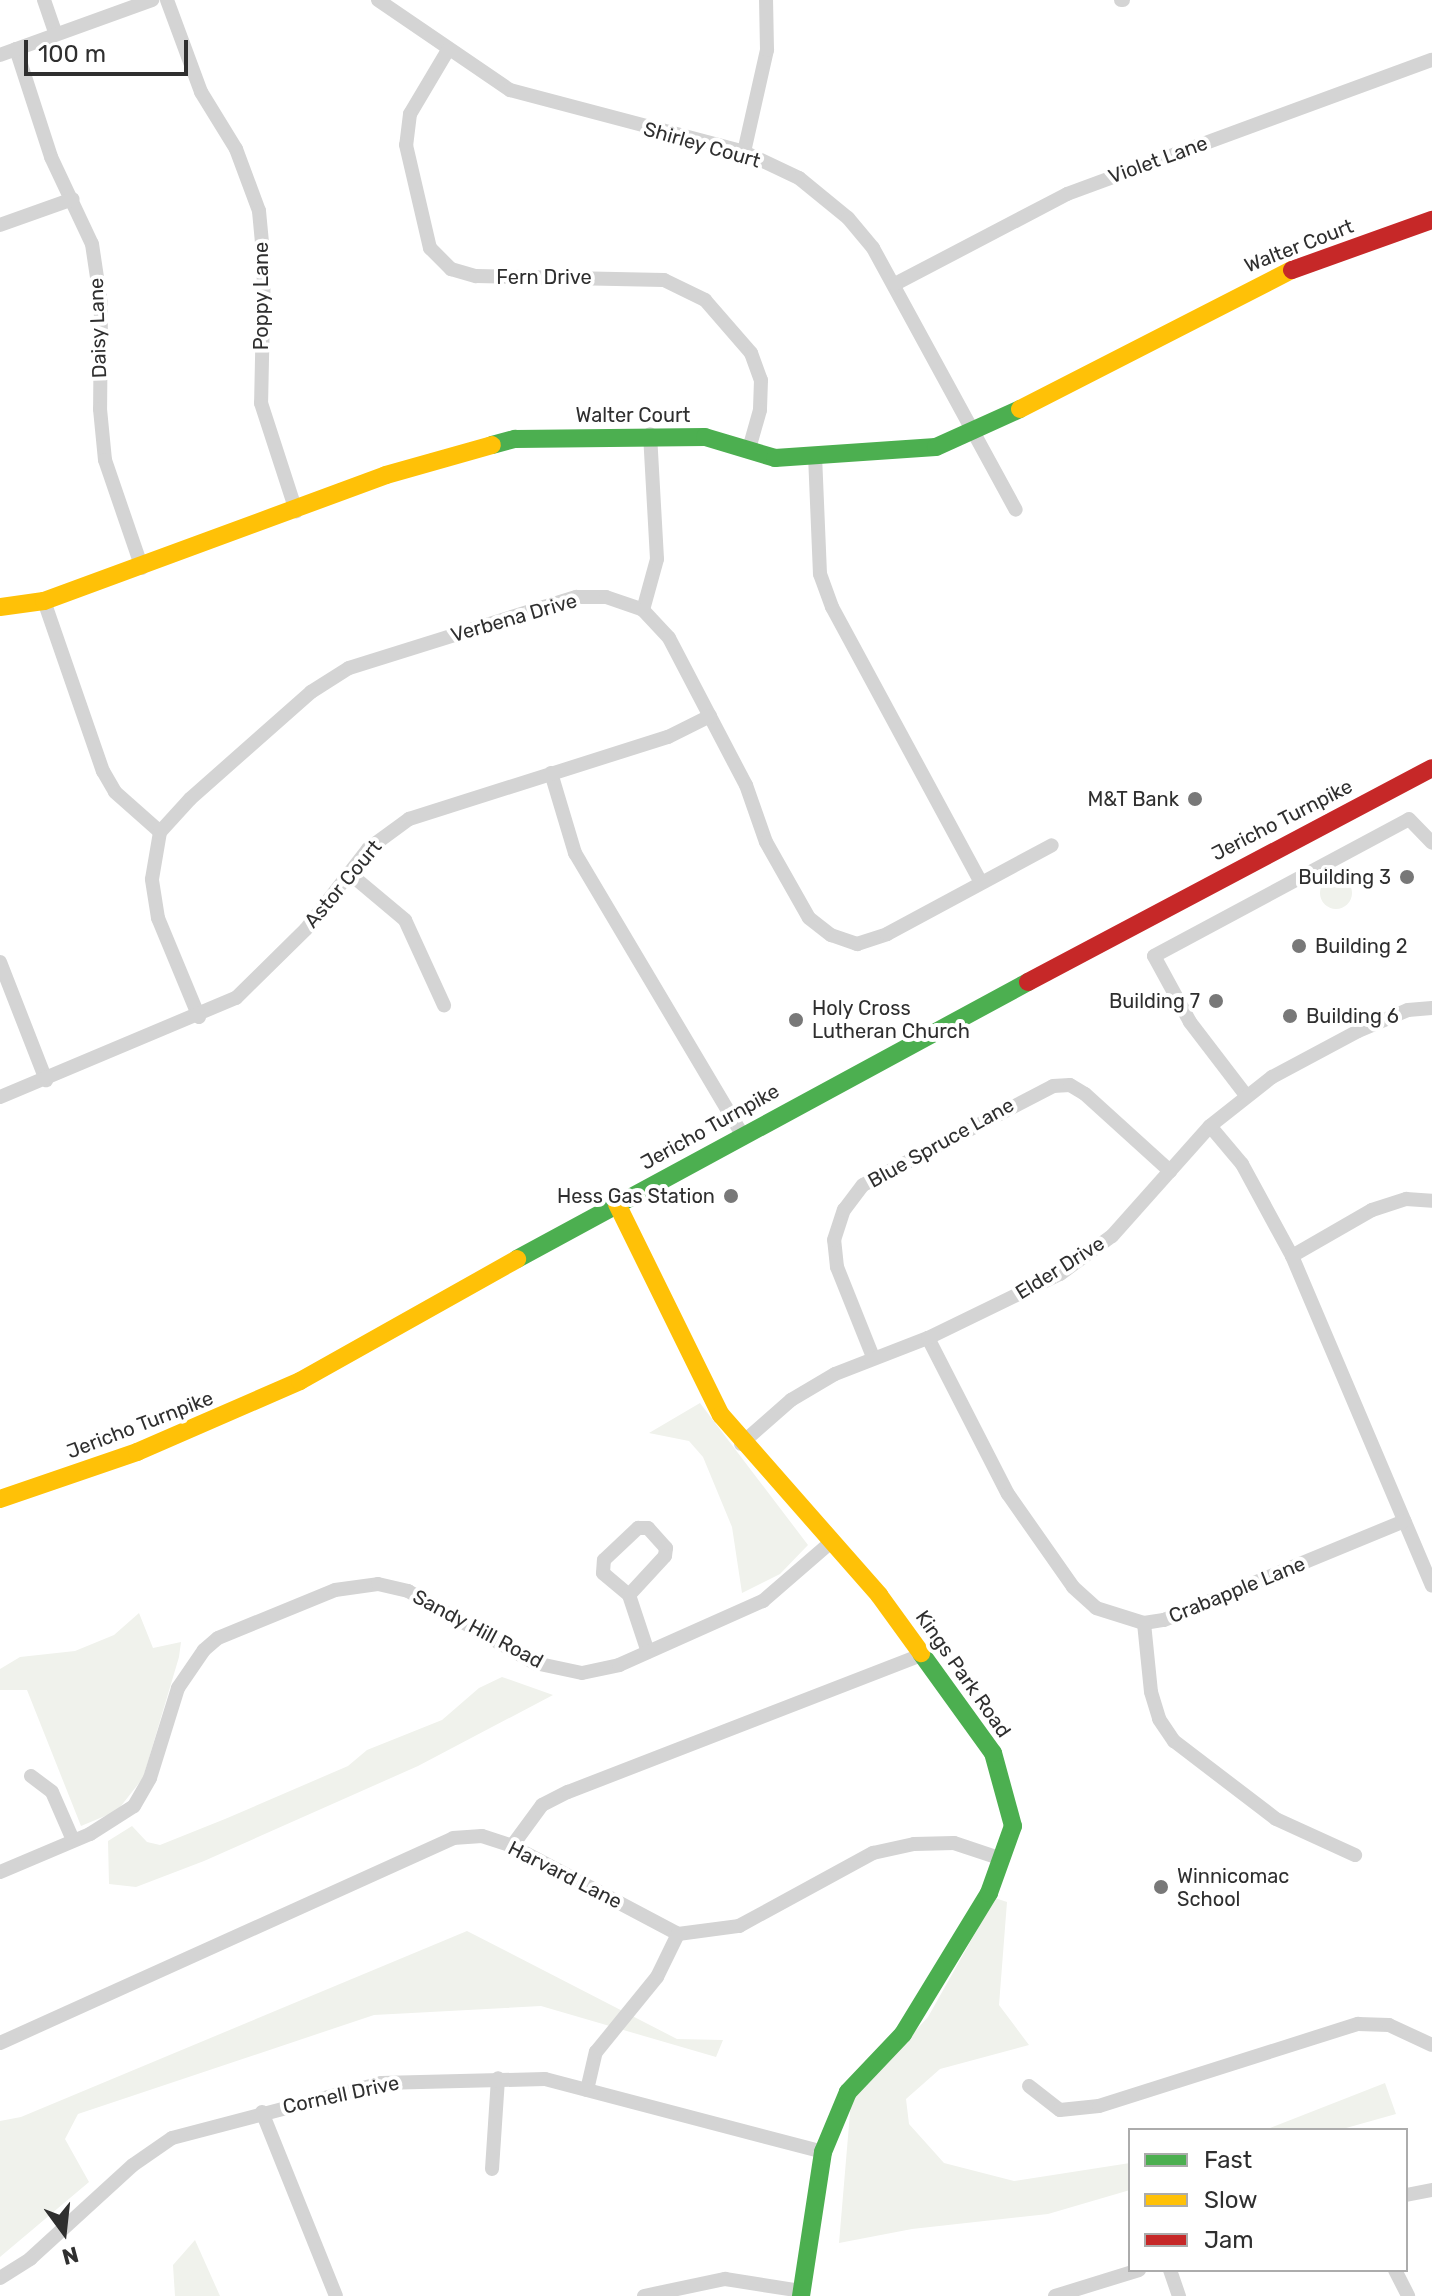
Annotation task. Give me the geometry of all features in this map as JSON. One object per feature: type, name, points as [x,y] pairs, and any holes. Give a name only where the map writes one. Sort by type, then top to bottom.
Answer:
[{"type":"street","points":[[44,0],[55,32]]},
{"type":"street","points":[[0,55],[55,32],[152,0]]},
{"type":"street","name":"Poppy Lane","points":[[167,0],[201,92],[236,149],[259,211],[264,264],[261,403],[296,511]]},
{"type":"street","name":"Shirley Court","points":[[378,0],[510,90],[744,152],[799,178],[848,218],[895,284],[1016,510]]},
{"type":"street","points":[[403,15],[413,0]]},
{"type":"street","points":[[744,152],[767,50],[766,0]]},
{"type":"street","name":"Daisy Lane","points":[[16,49],[51,157],[92,244],[101,304],[100,409],[105,460],[142,568]]},
{"type":"street","name":"Fern Drive","points":[[448,50],[410,114],[406,145],[430,248],[451,269],[476,276],[664,280],[705,300],[751,353],[761,380],[760,410],[749,449]]},
{"type":"street","name":"Violet Lane","points":[[895,284],[1067,194],[1432,60]]},
{"type":"street","points":[[0,225],[73,199]]},
{"type":"street","name":"Walter Court","points":[[0,607],[44,601],[459,451],[515,439],[650,434],[705,437],[775,458],[936,447],[974,434],[1266,279],[1432,220]]},
{"type":"street","points":[[643,610],[657,559],[650,434]]},
{"type":"street","points":[[815,455],[820,574],[832,607],[981,882]]},
{"type":"street","name":"Verbena Drive","points":[[160,832],[251,743],[311,692],[349,668],[576,597],[606,597],[643,610],[669,638],[746,785],[766,842],[809,918],[831,935],[857,944],[887,934],[1052,845]]},
{"type":"street","points":[[44,601],[103,771],[115,792],[160,832],[152,879],[158,918],[199,1017]]},
{"type":"street","name":"Astor Court","points":[[0,1097],[199,1017],[236,998],[306,929],[349,873],[387,831],[409,819],[668,737],[710,716]]},
{"type":"street","name":"Jericho Turnpike","points":[[0,1499],[137,1452],[270,1395],[741,1133],[1432,768]]},
{"type":"street","points":[[551,773],[575,853],[741,1133]]},
{"type":"street","points":[[1245,1094],[1190,1022],[1154,956],[1409,819],[1432,843]]},
{"type":"street","points":[[349,873],[405,920],[444,1005]]},
{"type":"street","points":[[0,962],[46,1080]]},
{"type":"street","name":"Elder Drive","points":[[741,1444],[791,1400],[873,1357],[928,1338],[1060,1274],[1112,1236],[1210,1126],[1245,1094],[1358,1031],[1408,1010],[1432,1008]]},
{"type":"street","name":"Blue Spruce Lane","points":[[873,1357],[837,1267],[834,1240],[844,1210],[863,1185],[1053,1086],[1070,1085],[1085,1094],[1170,1171]]},
{"type":"street","points":[[1210,1126],[1242,1164],[1292,1256],[1431,1579]]},
{"type":"street","points":[[1292,1256],[1372,1210],[1406,1199],[1432,1201]]},
{"type":"street","name":"Kings Park Road","points":[[617,1204],[721,1415],[741,1444],[830,1543],[923,1654],[993,1753],[1013,1826],[989,1893],[903,2034],[848,2092],[823,2152],[802,2294]]},
{"type":"street","name":"Crabapple Lane","points":[[928,1338],[1008,1494],[1073,1587],[1096,1608],[1144,1623],[1184,1615],[1404,1521]]},
{"type":"street","points":[[629,1595],[665,1556],[666,1548],[648,1528],[638,1528],[604,1560],[603,1573],[629,1595],[648,1652]]},
{"type":"street","name":"Sandy Hill Road","points":[[0,1872],[122,1815],[142,1796],[178,1688],[204,1650],[218,1638],[335,1590],[378,1584],[408,1591],[535,1663],[559,1670],[604,1670],[763,1601],[830,1543]]},
{"type":"street","points":[[1144,1623],[1151,1692],[1159,1719],[1174,1741],[1276,1819],[1355,1855]]},
{"type":"street","points":[[512,1846],[542,1805],[568,1792],[923,1654]]},
{"type":"street","points":[[31,1776],[52,1792],[73,1840]]},
{"type":"street","name":"Harvard Lane","points":[[0,2043],[453,1838],[482,1836],[512,1846],[678,1934]]},
{"type":"street","points":[[587,2090],[596,2052],[621,2014],[657,1977],[678,1934],[739,1926],[873,1853],[914,1844],[954,1843],[1002,1859]]},
{"type":"street","points":[[1029,2086],[1060,2110],[1099,2106],[1358,2024],[1389,2025],[1432,2045]]},
{"type":"street","points":[[492,2169],[498,2078]]},
{"type":"street","name":"Cornell Drive","points":[[0,2278],[30,2259],[133,2165],[172,2138],[381,2083],[545,2079],[823,2152]]},
{"type":"street","points":[[262,2112],[336,2296]]},
{"type":"street","points":[[1408,2195],[1432,2190]]},
{"type":"street","points":[[1055,2296],[1133,2272]]},
{"type":"street","points":[[1171,2272],[1179,2296]]},
{"type":"street","points":[[1396,2272],[1408,2296]]},
{"type":"street","points":[[644,2296],[725,2279],[802,2294]]},
{"type":"shaded area","points":[[1336,877],[1347,882],[1352,893],[1347,904],[1336,909],[1325,904],[1320,893],[1325,882]]},
{"type":"shaded area","points":[[700,1403],[808,1545],[780,1574],[742,1593],[732,1527],[703,1457],[689,1441],[649,1433]]},
{"type":"shaded area","points":[[139,1613],[153,1648],[181,1642],[179,1657],[143,1778],[117,1811],[81,1826],[27,1690],[0,1690],[0,1669],[20,1657],[75,1651],[114,1635]]},
{"type":"shaded area","points":[[502,1677],[553,1695],[418,1766],[204,1861],[136,1887],[109,1884],[108,1841],[132,1826],[147,1842],[160,1845],[225,1819],[348,1766],[367,1750],[442,1720],[479,1688]]},
{"type":"shaded area","points":[[995,1898],[1007,1902],[999,2005],[1029,2045],[940,2069],[906,2099],[909,2124],[944,2163],[1014,2181],[1128,2163],[1128,2191],[1048,2214],[912,2229],[839,2243],[851,2101],[928,2017]]},
{"type":"shaded area","points":[[467,1931],[677,2039],[723,2040],[716,2057],[541,2006],[374,2015],[78,2114],[65,2139],[89,2182],[0,2257],[0,2121],[21,2117]]},
{"type":"shaded area","points":[[1385,2083],[1396,2114],[1346,2128],[1270,2128]]},
{"type":"shaded area","points":[[195,2240],[220,2296],[175,2296],[173,2265]]},
{"type":"traffic: fast","points":[[492,445],[515,439],[705,437],[775,458],[936,447],[1020,409]]},
{"type":"traffic: fast","points":[[517,1259],[1028,982]]},
{"type":"traffic: fast","points":[[801,2296],[823,2152],[848,2092],[903,2034],[989,1893],[1013,1826],[993,1753],[921,1653]]},
{"type":"traffic: slow","points":[[1020,409],[1292,270]]},
{"type":"traffic: slow","points":[[0,607],[44,601],[386,475],[492,445]]},
{"type":"traffic: slow","points":[[617,1204],[721,1415],[879,1595],[921,1653]]},
{"type":"traffic: slow","points":[[0,1499],[137,1452],[300,1381],[517,1259]]},
{"type":"traffic: jam","points":[[1292,270],[1432,220]]},
{"type":"traffic: jam","points":[[1028,982],[1432,768]]},
{"type":"place","name":"M&T Bank","points":[[1195,799]]},
{"type":"place","name":"Building 3","points":[[1407,877]]},
{"type":"place","name":"Building 2","points":[[1299,946]]},
{"type":"place","name":"Building 7","points":[[1216,1001]]},
{"type":"place","name":"Building 6","points":[[1290,1016]]},
{"type":"place","name":"Holy Cross Lutheran Church","points":[[796,1020]]},
{"type":"place","name":"Hess Gas Station","points":[[731,1196]]},
{"type":"place","name":"Winnicomac School","points":[[1161,1887]]}]
